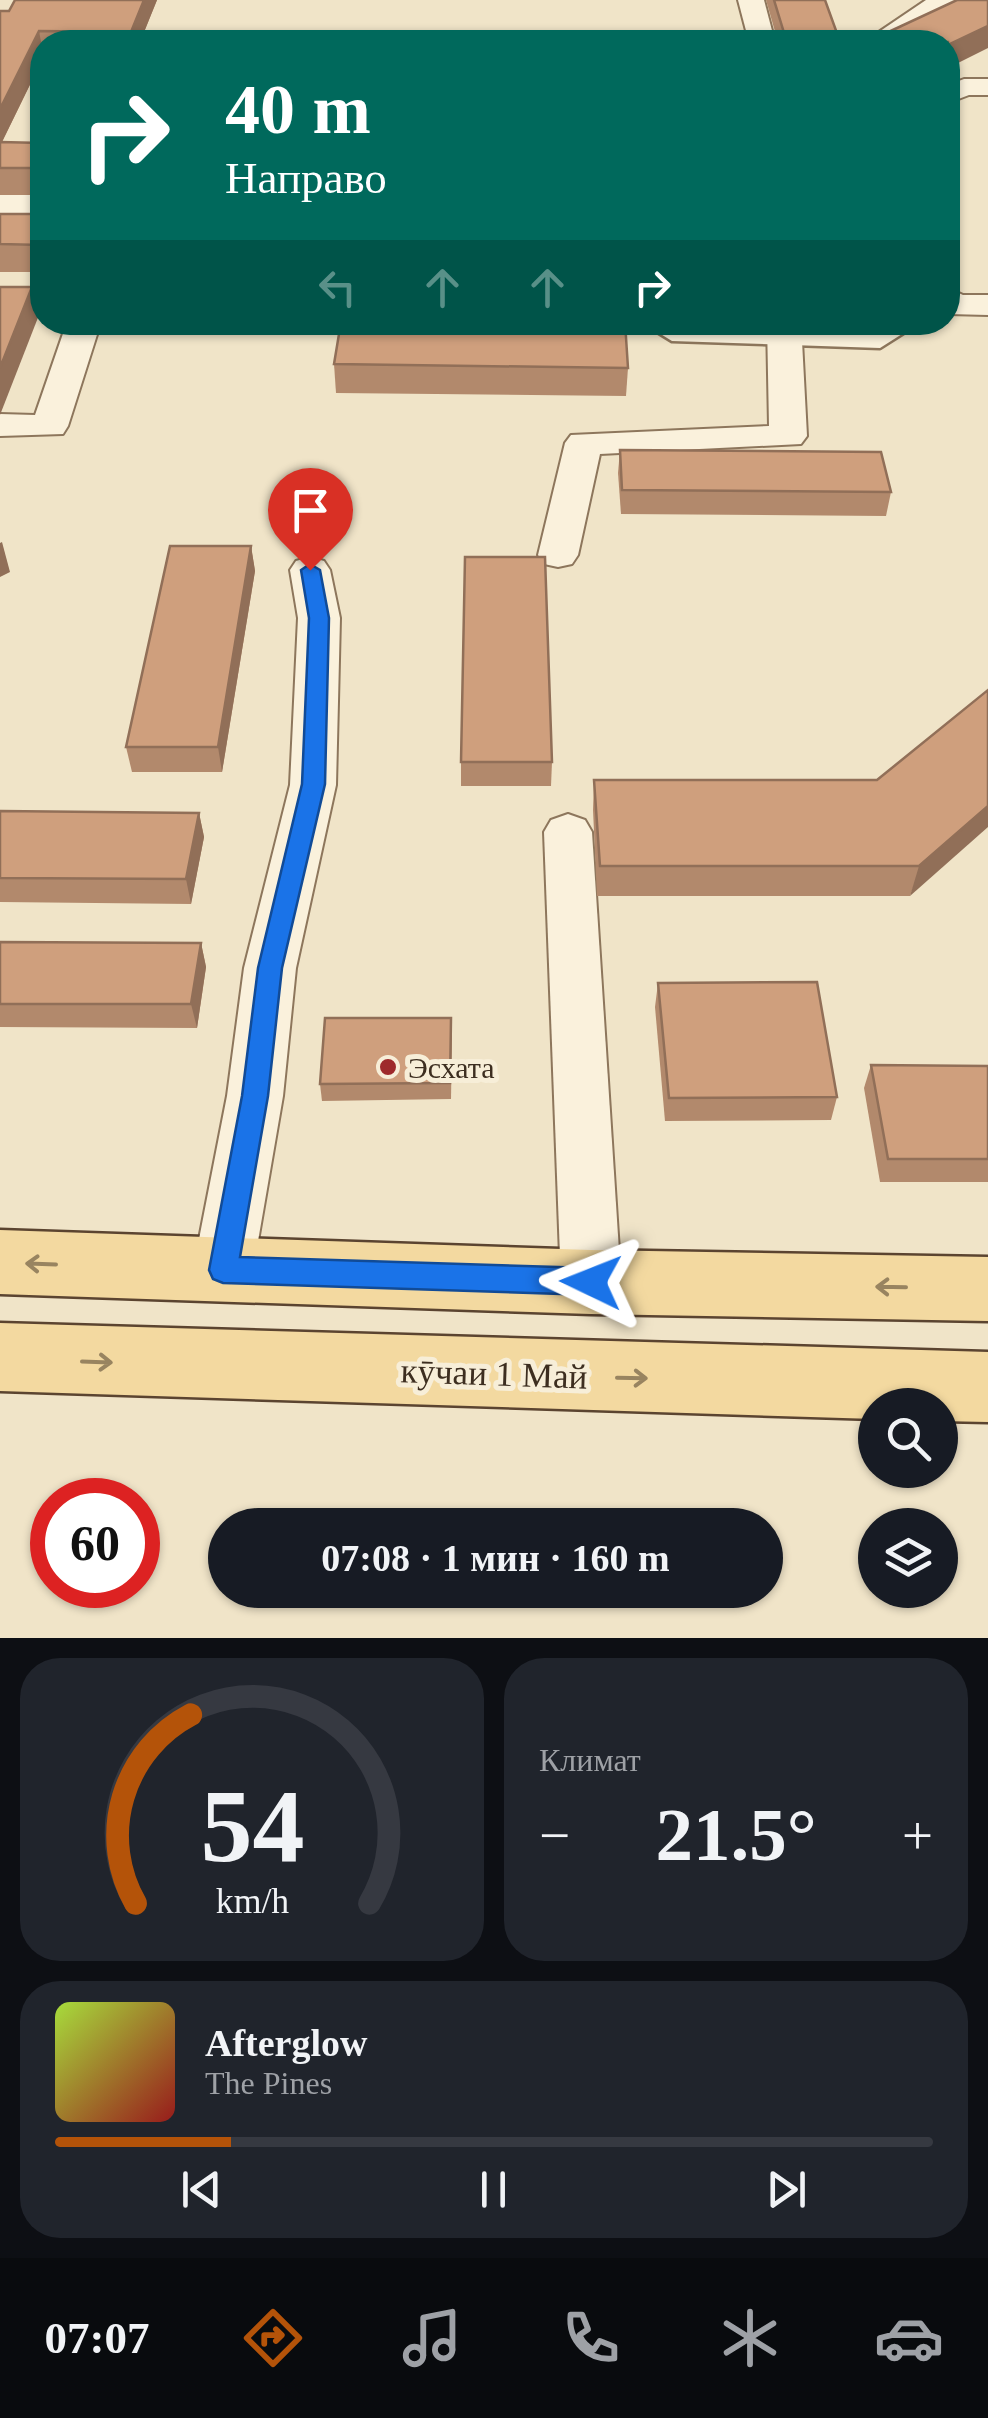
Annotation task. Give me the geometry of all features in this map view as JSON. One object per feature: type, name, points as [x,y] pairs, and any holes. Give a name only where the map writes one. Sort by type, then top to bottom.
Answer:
[{"type":"main road","points":[[0,1262],[591,1282],[988,1289]]},
{"type":"main road","name":"кӯчаи 1 Май","points":[[0,1357],[988,1387]]},
{"type":"street","points":[[751,0],[759,30]]},
{"type":"street","points":[[896,30],[943,0]]},
{"type":"street","points":[[960,89],[988,87]]},
{"type":"street","points":[[0,204],[30,204]]},
{"type":"street","points":[[960,304],[988,306]]},
{"type":"street","points":[[0,425],[50,426],[80,335]]},
{"type":"street","points":[[558,556],[584,442],[788,436],[785,335]]},
{"type":"street","points":[[832,335],[880,340],[888,335]]},
{"type":"street","points":[[223,1270],[255,1096],[270,968],[314,784],[319,618],[310,570]]},
{"type":"street","points":[[568,832],[591,1282]]},
{"type":"building","points":[[15,0],[144,0],[132,30],[30,30],[30,49],[0,109],[0,11],[9,11]]},
{"type":"building","points":[[774,0],[825,0],[836,30],[783,30]]},
{"type":"building","points":[[957,0],[988,0],[988,26],[960,39],[960,30],[893,30]]},
{"type":"building","points":[[0,142],[30,143],[30,168],[0,168]]},
{"type":"building","points":[[0,214],[30,214],[30,245],[0,244]]},
{"type":"building","points":[[0,287],[30,287],[30,292],[0,368]]},
{"type":"building","points":[[339,335],[626,335],[628,368],[334,364]]},
{"type":"building","points":[[620,450],[881,452],[891,492],[622,490]]},
{"type":"building","points":[[170,546],[251,546],[218,747],[126,747]]},
{"type":"building","points":[[465,557],[545,557],[552,762],[461,762]]},
{"type":"building","points":[[988,690],[988,806],[919,866],[600,866],[594,780],[877,780]]},
{"type":"building","points":[[0,811],[199,813],[186,879],[0,878]]},
{"type":"building","points":[[0,942],[201,943],[191,1004],[0,1004]]},
{"type":"building","points":[[817,982],[837,1097],[669,1098],[658,983]]},
{"type":"building","name":"Эсхата","points":[[325,1018],[451,1018],[450,1083],[320,1084]]},
{"type":"building","points":[[871,1065],[988,1066],[988,1159],[888,1159]]},
{"type":"place","name":"Эсхата","points":[[388,1067]]},
{"type":"route","points":[[310,570],[319,618],[314,784],[270,968],[255,1096],[223,1270],[591,1282]]}]
